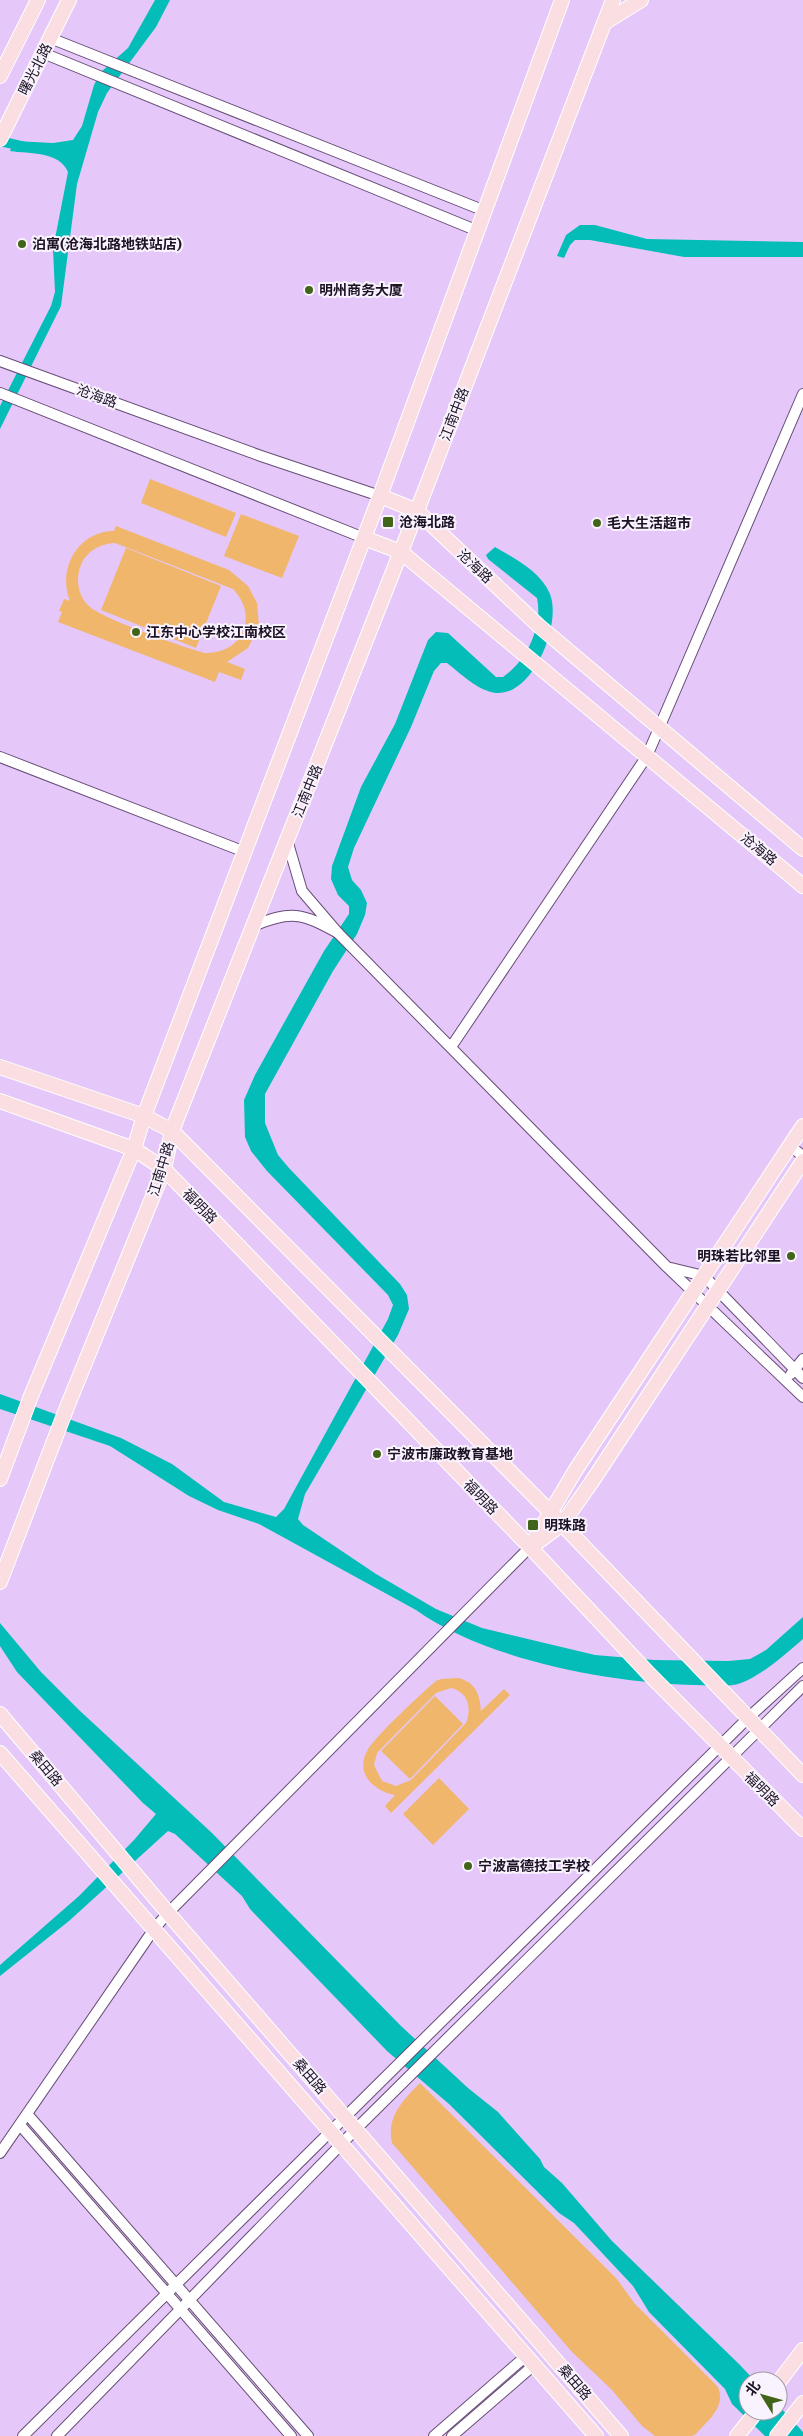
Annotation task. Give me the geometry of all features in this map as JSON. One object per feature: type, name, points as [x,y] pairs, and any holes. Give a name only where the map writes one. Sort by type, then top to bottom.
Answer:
[{"type":"main road","name":"曙光北路","points":[[0,76],[38,0]]},
{"type":"main road","name":"曙光北路","points":[[0,139],[69,0]]},
{"type":"main road","points":[[0,1479],[31,1396],[134,1149],[144,1116],[380,496],[562,0]]},
{"type":"main road","name":"江南中路","points":[[0,1582],[67,1407],[164,1169],[172,1131],[417,511],[613,0]]},
{"type":"main road","points":[[604,23],[641,0]]},
{"type":"main road","name":"沧海路","points":[[380,496],[417,511],[539,626],[803,849]]},
{"type":"main road","name":"沧海路","points":[[364,538],[401,552],[803,886]]},
{"type":"main road","points":[[0,1067],[144,1116],[172,1131],[562,1524],[803,1775]]},
{"type":"main road","name":"福明路","points":[[0,1101],[134,1149],[164,1169],[530,1547],[720,1747],[803,1829]]},
{"type":"main road","points":[[530,1547],[550,1512],[803,1126]]},
{"type":"main road","points":[[530,1547],[562,1524],[803,1161]]},
{"type":"main road","name":"桑田路","points":[[0,1714],[168,1913],[621,2436]]},
{"type":"main road","name":"桑田路","points":[[0,1753],[596,2436]]},
{"type":"main road","points":[[788,2371],[803,2350]]},
{"type":"main road","points":[[777,2436],[800,2407]]},
{"type":"main road","points":[[737,2436],[748,2421]]},
{"type":"street","points":[[50,38],[485,211]]},
{"type":"street","points":[[43,53],[478,231]]},
{"type":"street","name":"沧海路","points":[[0,361],[262,456],[380,496]]},
{"type":"street","name":"沧海路","points":[[0,393],[364,538]]},
{"type":"street","points":[[451,1047],[647,756],[803,394]]},
{"type":"street","points":[[0,757],[245,852]]},
{"type":"street","points":[[287,840],[302,891],[338,934],[667,1267],[708,1304],[803,1397]]},
{"type":"street","points":[[253,926],[287,914],[313,920],[338,934]]},
{"type":"street","points":[[790,1146],[803,1156]]},
{"type":"street","points":[[667,1267],[704,1276],[803,1378]]},
{"type":"street","points":[[786,1381],[803,1359]]},
{"type":"street","points":[[0,2153],[28,2115],[154,1929],[530,1547]]},
{"type":"street","points":[[23,2436],[748,1718],[803,1668]]},
{"type":"street","points":[[57,2436],[341,2144],[803,1686]]},
{"type":"street","points":[[28,2115],[308,2436]]},
{"type":"street","points":[[20,2125],[291,2436]]},
{"type":"street","points":[[434,2436],[530,2361]]},
{"type":"street","points":[[452,2436],[530,2361]]},
{"type":"shaded area","points":[[155,0],[170,0],[156,27],[107,93],[98,112],[77,184],[61,306],[0,429],[0,406],[51,306],[55,292],[53,249],[68,172],[64,165],[51,157],[35,153],[10,151],[14,141],[53,143],[73,140],[82,126],[94,85],[101,72],[128,48]]},
{"type":"shaded area","points":[[580,225],[595,225],[647,239],[803,242],[803,257],[684,257],[590,240],[575,240],[570,245],[564,258],[557,256],[566,235]]},
{"type":"shaded area","points":[[150,479],[236,513],[226,537],[141,503]]},
{"type":"shaded area","points":[[241,514],[299,536],[282,578],[224,556]]},
{"type":"shaded area","points":[[116,526],[229,570],[248,586],[257,603],[259,627],[248,648],[227,662],[245,669],[241,680],[219,672],[215,682],[58,622],[62,612],[59,611],[64,599],[70,601],[66,577],[74,554],[90,537],[114,531]],"holes":[[[115,543],[233,589],[241,600],[245,611],[246,621],[243,632],[229,647],[218,652],[205,653],[145,633],[98,612],[86,603],[80,593],[78,576],[81,565],[87,555],[100,546]]]},
{"type":"shaded area","points":[[495,547],[533,572],[546,586],[550,594],[553,607],[552,623],[541,656],[533,671],[522,683],[509,691],[496,693],[489,692],[476,685],[447,663],[441,663],[434,671],[411,727],[354,848],[348,867],[352,880],[361,890],[367,903],[365,915],[357,934],[333,971],[265,1094],[265,1123],[278,1155],[400,1284],[407,1295],[409,1309],[398,1335],[305,1494],[298,1519],[303,1525],[376,1574],[436,1609],[482,1628],[595,1655],[654,1660],[728,1661],[750,1659],[766,1650],[803,1617],[803,1639],[766,1669],[736,1685],[662,1683],[588,1674],[550,1666],[477,1643],[259,1524],[218,1510],[189,1496],[110,1446],[0,1409],[0,1394],[121,1438],[172,1464],[224,1502],[276,1517],[284,1509],[388,1319],[393,1305],[388,1295],[267,1171],[251,1151],[245,1137],[244,1100],[255,1075],[324,951],[349,914],[349,906],[338,895],[331,879],[332,866],[361,787],[395,724],[428,640],[436,632],[448,633],[496,677],[503,677],[512,670],[531,642],[538,620],[537,598],[488,559],[486,555]]},
{"type":"shaded area","points":[[126,548],[221,586],[196,648],[101,610]]},
{"type":"shaded area","points":[[0,1623],[41,1672],[79,1710],[212,1833],[401,2026],[468,2088],[498,2112],[540,2159],[544,2167],[562,2183],[612,2241],[746,2371],[738,2371],[738,2410],[732,2404],[725,2389],[649,2312],[633,2286],[574,2223],[559,2213],[449,2104],[387,2051],[250,1909],[242,1896],[175,1834],[168,1831],[69,1921],[0,1976],[0,1965],[79,1896],[134,1840],[156,1814],[143,1803],[17,1672],[0,1646]]},
{"type":"shaded area","points":[[458,1678],[473,1686],[480,1700],[481,1711],[504,1689],[510,1695],[391,1813],[385,1806],[395,1795],[380,1790],[368,1780],[363,1767],[364,1759],[371,1744],[388,1726],[410,1704],[436,1681]],"holes":[[[451,1688],[457,1690],[467,1701],[469,1712],[466,1723],[411,1780],[396,1786],[382,1781],[374,1765],[377,1753],[436,1693]]]},
{"type":"shaded area","points":[[435,1696],[463,1724],[410,1779],[381,1751]]},
{"type":"shaded area","points":[[439,1778],[469,1809],[433,1845],[403,1814]]},
{"type":"shaded area","points":[[420,2083],[616,2278],[635,2304],[718,2387],[720,2401],[718,2407],[711,2418],[696,2434],[692,2436],[655,2436],[642,2426],[612,2390],[572,2352],[392,2143],[391,2125],[397,2110]]},
{"type":"shaded area","points":[[788,2416],[803,2432],[803,2436],[765,2436],[750,2421],[788,2421]]},
{"type":"waterway","points":[[0,141],[26,147]]},
{"type":"place","name":"泊寓(沧海北路地铁站店)","points":[[22,244]]},
{"type":"place","name":"明州商务大厦","points":[[309,290]]},
{"type":"place","name":"沧海北路","points":[[388,522]]},
{"type":"place","name":"毛大生活超市","points":[[597,523]]},
{"type":"place","name":"江东中心学校江南校区","points":[[136,632]]},
{"type":"place","name":"明珠若比邻里","points":[[791,1256]]},
{"type":"place","name":"宁波市廉政教育基地","points":[[377,1454]]},
{"type":"place","name":"明珠路","points":[[533,1525]]},
{"type":"place","name":"宁波高德技工学校","points":[[468,1866]]}]
